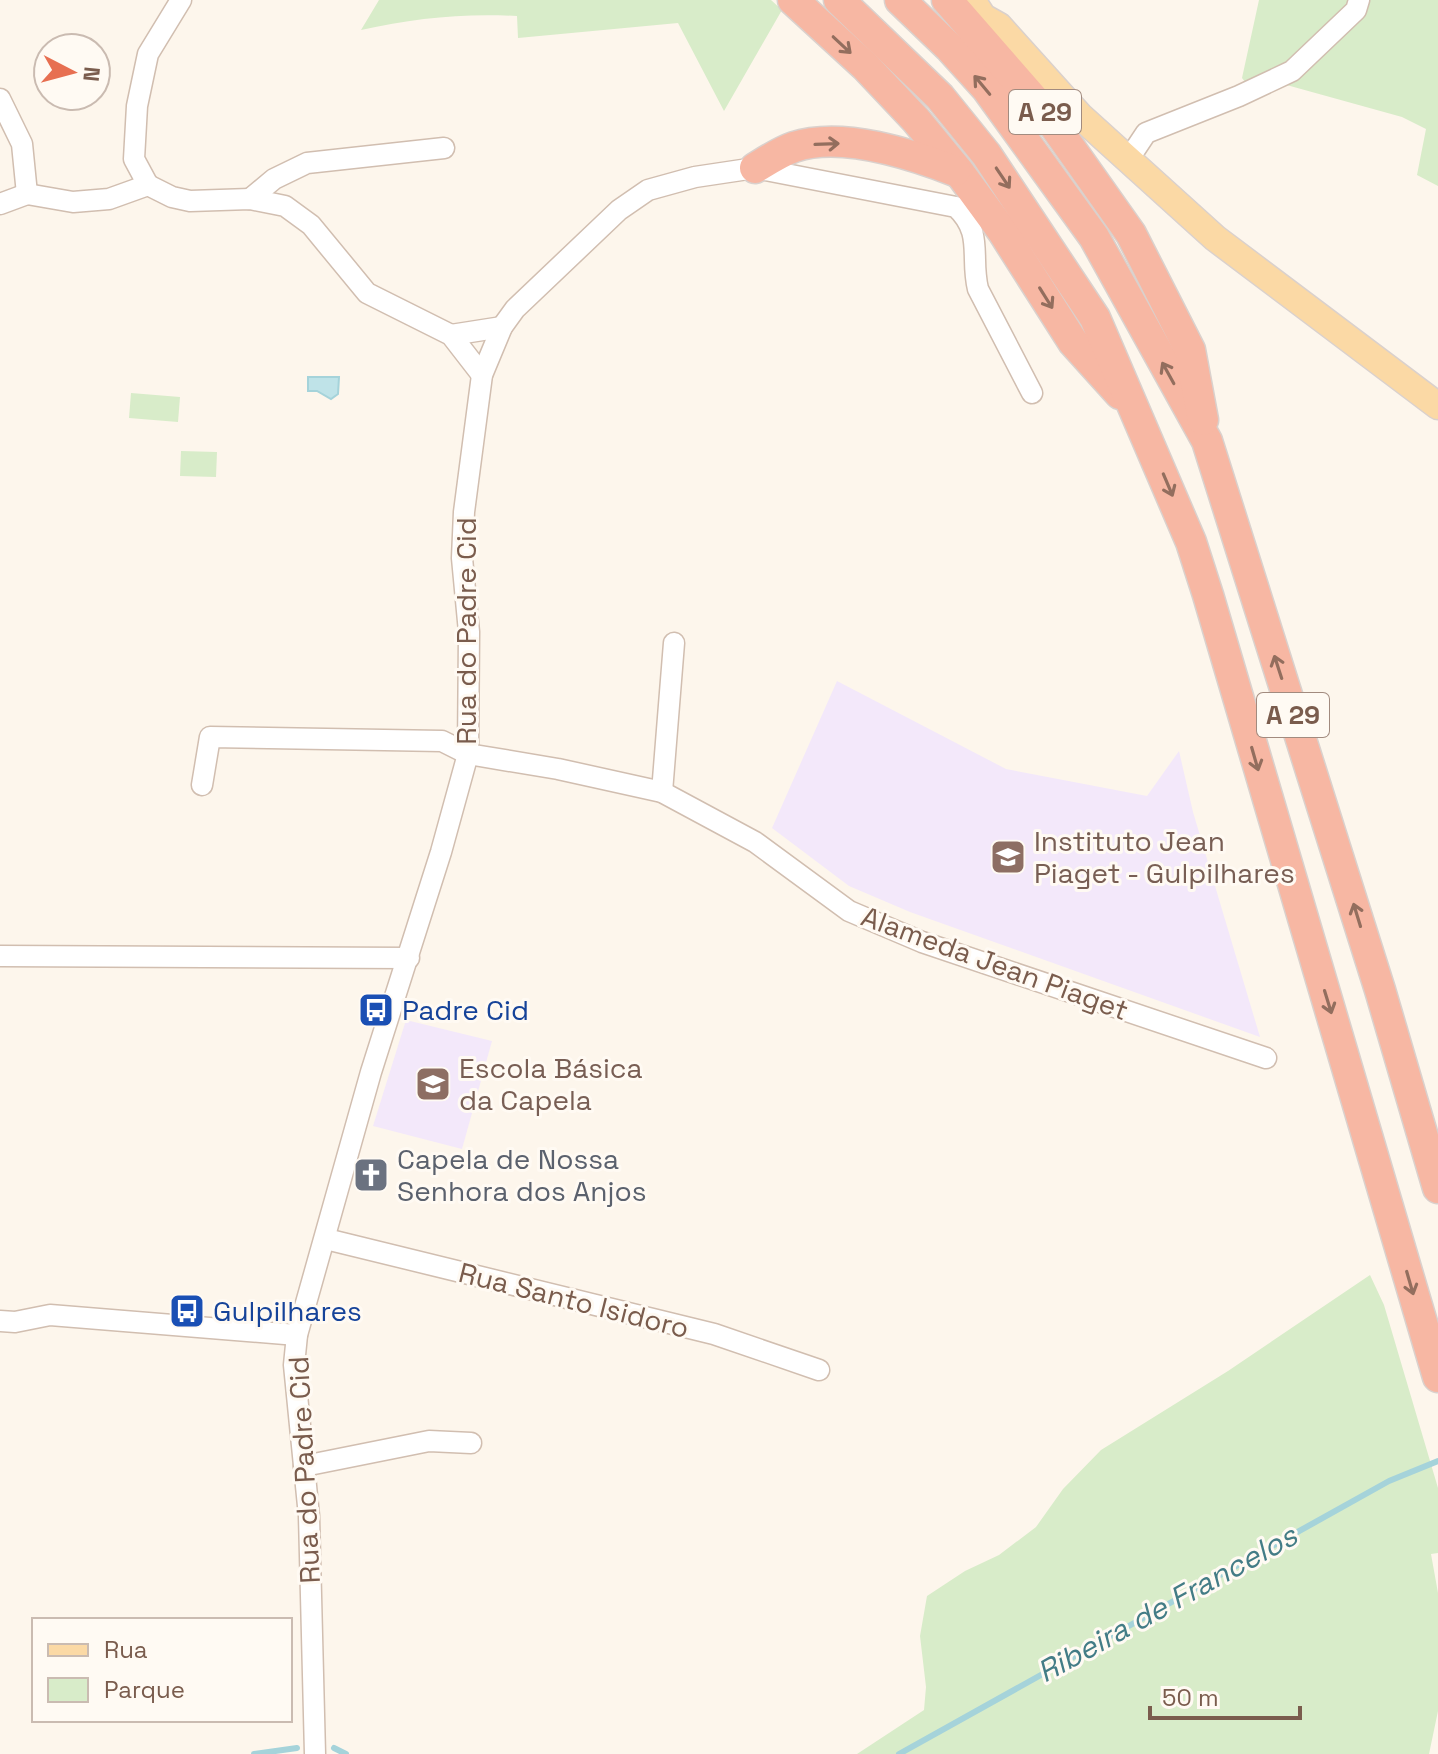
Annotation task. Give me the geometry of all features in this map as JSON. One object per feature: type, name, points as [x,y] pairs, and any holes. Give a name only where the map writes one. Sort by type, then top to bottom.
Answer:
[{"type":"highway","name":"A 29","points":[[793,0],[890,92],[959,172],[1003,232],[1073,342],[1138,413]]},
{"type":"highway","name":"A 29","points":[[839,0],[940,97],[986,154],[1095,318],[1138,413],[1191,542],[1208,595],[1434,1364]]},
{"type":"highway","name":"A 29","points":[[900,0],[987,89],[1094,237],[1207,441]]},
{"type":"highway","name":"A 29","points":[[947,0],[1044,111],[1131,234],[1190,350],[1207,441],[1380,990],[1438,1188]]},
{"type":"highway","points":[[755,168],[798,146],[845,143],[904,151],[959,172]]},
{"type":"main road","points":[[972,0],[983,17],[999,26],[1080,116],[1215,238],[1438,406]]},
{"type":"main road","points":[[991,0],[999,26]]},
{"type":"street","points":[[181,0],[148,54],[137,106],[134,159],[148,185],[172,197],[190,201],[250,199],[285,206],[311,225],[367,293],[451,335],[482,375]]},
{"type":"street","points":[[1128,160],[1146,133],[1292,71],[1356,10],[1359,0]]},
{"type":"street","points":[[0,99],[22,144],[27,194]]},
{"type":"street","points":[[250,199],[274,179],[307,163],[444,148]]},
{"type":"street","name":"Rua do Padre Cid","points":[[315,1754],[309,1516],[294,1365],[297,1335],[371,1072],[409,958],[468,754],[469,632],[462,558],[464,512],[482,375],[502,327],[515,309],[575,251],[619,210],[648,190],[695,177],[755,168],[956,207],[972,227],[978,289],[1032,393]]},
{"type":"street","points":[[0,204],[27,194],[73,202],[109,199],[148,185]]},
{"type":"street","points":[[451,335],[502,327]]},
{"type":"street","points":[[662,792],[674,643]]},
{"type":"street","name":"Alameda Jean Piaget","points":[[202,785],[210,737],[442,741],[468,754],[558,769],[662,792],[755,842],[849,911],[922,942],[1266,1058]]},
{"type":"street","points":[[0,956],[409,958]]},
{"type":"street","name":"Rua Santo Isidoro","points":[[326,1239],[714,1334],[819,1370]]},
{"type":"street","points":[[0,1340],[8,1321],[50,1315],[297,1335]]},
{"type":"street","points":[[304,1466],[429,1441],[471,1443]]},
{"type":"shaded area","name":"Instituto Jean Piaget - Gulpilhares","points":[[837,681],[1006,769],[1147,796],[1179,751],[1193,812],[1260,1037],[910,912],[849,886],[772,828]]},
{"type":"shaded area","name":"Escola Básica da Capela","points":[[406,1020],[492,1041],[462,1149],[373,1126]]},
{"type":"green space","points":[[379,0],[771,0],[782,10],[724,111],[678,23],[518,38],[517,16],[478,15],[400,22],[361,30]]},
{"type":"green space","points":[[1259,0],[1438,0],[1438,186],[1417,175],[1426,129],[1402,117],[1283,84],[1253,92],[1242,78]]},
{"type":"green space","points":[[131,393],[180,397],[178,422],[129,418]]},
{"type":"green space","points":[[181,451],[217,452],[216,477],[180,476]]},
{"type":"green space","points":[[1370,1275],[1384,1305],[1438,1488],[1438,1553],[1431,1554],[1438,1593],[1438,1711],[1429,1754],[857,1754],[924,1710],[926,1687],[920,1636],[927,1596],[965,1571],[999,1555],[1036,1527],[1063,1489],[1101,1450],[1228,1371]]},
{"type":"water","points":[[308,377],[339,377],[338,394],[331,399],[317,391],[308,391]]},
{"type":"waterway","name":"Ribeira de Francelos","points":[[899,1754],[1389,1481],[1438,1461]]},
{"type":"waterway","name":"Ribeira de Francelos","points":[[254,1754],[297,1748]]},
{"type":"waterway","name":"Ribeira de Francelos","points":[[334,1748],[346,1754]]},
{"type":"place","name":"Instituto Jean Piaget - Gulpilhares","points":[[1008,857]]},
{"type":"place","name":"Padre Cid","points":[[376,1010]]},
{"type":"place","name":"Escola Básica da Capela","points":[[433,1084]]},
{"type":"place","name":"Capela de Nossa Senhora dos Anjos","points":[[371,1175]]},
{"type":"place","name":"Gulpilhares","points":[[187,1311]]}]
